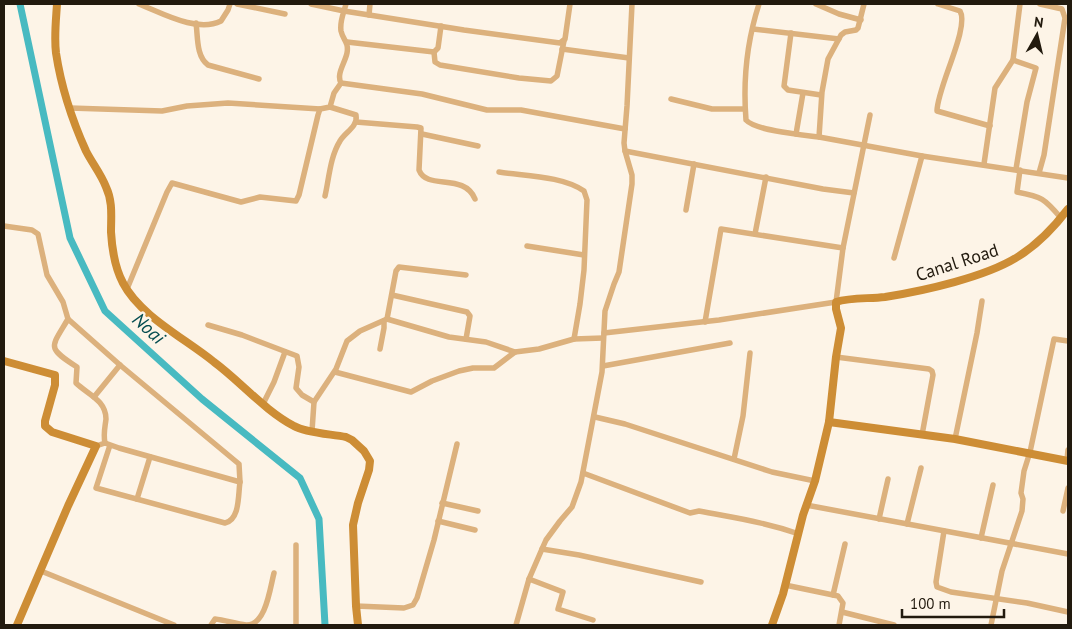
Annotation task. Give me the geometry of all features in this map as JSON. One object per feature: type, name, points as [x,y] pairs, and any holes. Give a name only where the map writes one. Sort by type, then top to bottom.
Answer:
[{"type":"street","points":[[58,4],[55,28],[56,52],[63,85],[86,151],[106,187],[112,203],[114,260],[122,282],[142,307],[168,330],[214,361],[263,404],[295,426],[352,440],[364,451],[370,461],[353,525],[358,625]]},
{"type":"street","points":[[139,4],[186,23],[196,24],[211,24],[222,21],[230,4]]},
{"type":"street","points":[[237,4],[284,14]]},
{"type":"street","points":[[311,4],[344,11],[536,40],[560,43],[564,41]]},
{"type":"street","points":[[341,83],[339,78],[347,53],[347,42],[341,33],[346,4]]},
{"type":"street","points":[[369,15],[370,4]]},
{"type":"street","points":[[434,52],[436,62],[440,65],[519,78],[555,80],[565,39],[570,4]]},
{"type":"street","points":[[516,625],[529,579],[542,548],[555,527],[575,502],[595,417],[603,366],[605,311],[619,272],[629,212],[632,175],[624,151],[630,4]]},
{"type":"street","points":[[759,4],[753,29],[744,92],[746,120],[750,124],[922,156],[1068,178]]},
{"type":"street","points":[[816,4],[839,14],[861,20]]},
{"type":"street","points":[[819,137],[822,95],[828,60],[840,35],[858,28],[864,4]]},
{"type":"street","points":[[938,4],[960,11],[962,16],[957,42],[937,111],[990,126]]},
{"type":"street","points":[[984,164],[995,88],[1013,60],[1020,4]]},
{"type":"street","points":[[1039,173],[1044,155],[1065,18],[1062,9],[1040,4]]},
{"type":"street","points":[[196,24],[200,56],[204,62],[208,65],[259,79]]},
{"type":"street","points":[[434,52],[438,48],[441,26]]},
{"type":"street","points":[[753,29],[839,39]]},
{"type":"street","points":[[791,33],[784,86],[788,90],[822,95]]},
{"type":"street","points":[[347,42],[434,52]]},
{"type":"street","points":[[562,49],[629,58]]},
{"type":"street","points":[[1013,60],[1036,68],[1028,102],[1018,170],[1017,192],[1047,200],[1061,218]]},
{"type":"street","points":[[341,83],[422,94],[487,110],[521,110],[625,129]]},
{"type":"street","points":[[330,107],[334,94],[341,83]]},
{"type":"street","points":[[796,134],[803,92]]},
{"type":"street","points":[[671,99],[712,109],[745,108]]},
{"type":"street","points":[[70,108],[162,111],[187,106],[228,103],[320,109],[330,107],[356,115],[356,122],[337,146],[330,170],[326,196]]},
{"type":"street","points":[[127,289],[166,192],[172,183],[241,202],[260,197],[296,201],[299,195],[314,126],[320,109]]},
{"type":"street","points":[[772,625],[785,585],[806,505],[815,481],[829,422],[836,357],[842,328],[836,302],[843,248],[870,115]]},
{"type":"street","points":[[356,122],[421,128],[419,170],[421,175],[426,179],[463,185],[472,193],[475,199]]},
{"type":"street","points":[[422,134],[478,146]]},
{"type":"street","points":[[624,151],[823,189],[854,192]]},
{"type":"street","points":[[894,258],[922,156]]},
{"type":"street","points":[[686,210],[694,164]]},
{"type":"street","points":[[499,172],[563,181],[575,185],[584,191],[587,200],[584,255],[580,304],[574,340]]},
{"type":"street","points":[[755,234],[766,177]]},
{"type":"street","name":"Canal Road","points":[[515,352],[539,349],[574,340],[850,299],[871,299],[904,294],[983,272],[1018,257],[1028,250],[1061,218],[1068,208]]},
{"type":"street","points":[[4,226],[32,230],[38,234],[47,275],[63,302],[68,319],[239,464],[240,482],[235,517],[231,522],[225,523],[96,488],[108,444],[103,435],[106,421],[105,412],[102,405],[76,383],[76,368],[59,356],[54,349],[54,343],[68,319]]},
{"type":"street","points":[[705,322],[720,229],[843,248]]},
{"type":"street","points":[[527,246],[584,255]]},
{"type":"street","points":[[380,349],[396,271],[399,267],[466,275]]},
{"type":"street","points":[[392,295],[466,312],[470,316],[466,339]]},
{"type":"street","points":[[955,439],[982,301]]},
{"type":"street","points":[[312,430],[314,402],[335,372],[347,341],[352,335],[385,320],[450,337],[486,342],[515,352]]},
{"type":"street","points":[[208,325],[242,335],[297,356],[299,361],[296,388],[314,402]]},
{"type":"street","points":[[991,625],[1002,571],[1022,511],[1023,499],[1021,493],[1024,471],[1030,452],[1054,339],[1068,341]]},
{"type":"street","points":[[603,366],[730,343]]},
{"type":"street","points":[[263,404],[274,382],[285,352]]},
{"type":"street","points":[[335,372],[411,392],[432,381],[459,371],[472,368],[494,368],[515,352]]},
{"type":"street","points":[[734,459],[750,354]]},
{"type":"street","points":[[836,357],[929,369],[932,371],[933,375],[922,434]]},
{"type":"street","points":[[4,361],[54,375],[55,385],[45,421],[46,426],[52,432],[96,446],[108,444],[240,482]]},
{"type":"street","points":[[94,397],[120,365]]},
{"type":"street","points":[[595,417],[625,424],[772,472],[815,481]]},
{"type":"street","points":[[829,422],[955,439],[1068,460],[1068,450]]},
{"type":"street","points":[[356,606],[404,608],[413,605],[417,598],[457,444]]},
{"type":"street","points":[[17,625],[96,446]]},
{"type":"street","points":[[137,499],[150,457]]},
{"type":"street","points":[[907,524],[921,468]]},
{"type":"street","points":[[583,473],[690,513],[699,512],[754,520],[799,534]]},
{"type":"street","points":[[879,519],[888,479]]},
{"type":"street","points":[[981,538],[993,485]]},
{"type":"street","points":[[1063,511],[1068,488]]},
{"type":"street","points":[[442,503],[478,511]]},
{"type":"street","points":[[806,505],[1068,554]]},
{"type":"street","points":[[438,521],[475,530]]},
{"type":"street","points":[[944,531],[936,585],[951,592],[1068,612]]},
{"type":"street","points":[[833,595],[846,544]]},
{"type":"street","points":[[296,545],[296,625]]},
{"type":"street","points":[[542,548],[701,582]]},
{"type":"street","points":[[41,571],[174,625]]},
{"type":"street","points":[[211,625],[215,619],[256,625],[263,613],[274,573]]},
{"type":"street","points":[[529,579],[563,592],[558,609],[593,620]]},
{"type":"street","points":[[785,585],[838,596],[843,604],[839,625]]},
{"type":"street","points":[[842,612],[894,625]]},
{"type":"waterway","name":"Noai","points":[[20,4],[70,238],[105,311],[202,399],[300,478],[319,519],[325,625]]}]
